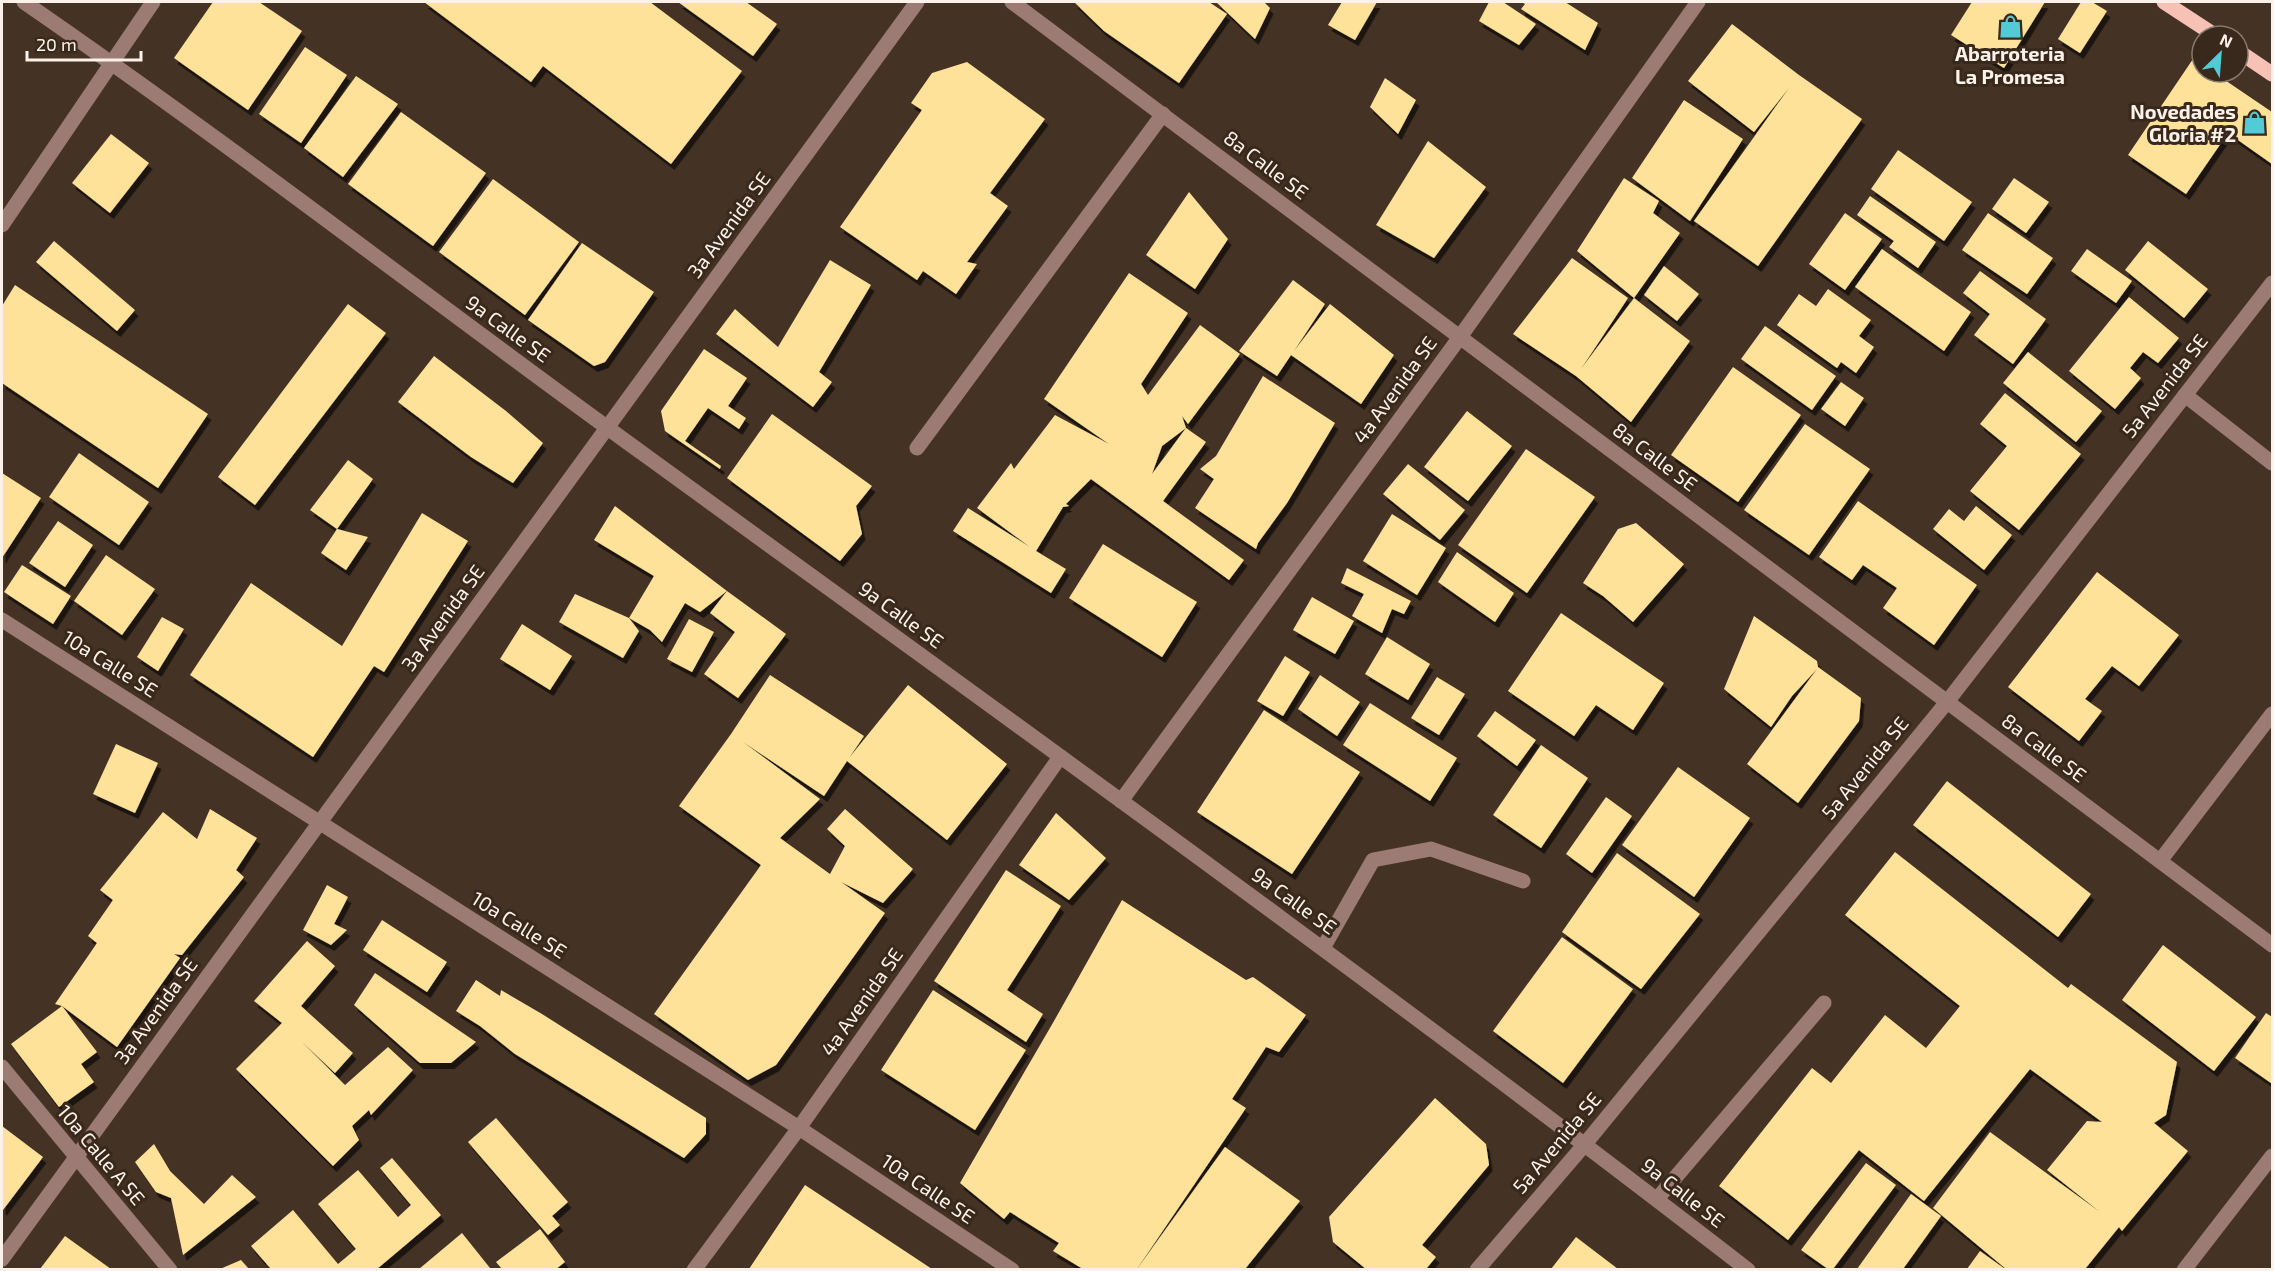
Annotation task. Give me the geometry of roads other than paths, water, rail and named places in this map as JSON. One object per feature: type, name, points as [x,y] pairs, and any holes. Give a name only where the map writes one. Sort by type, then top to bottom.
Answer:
[{"type":"main road","points":[[2164,2],[2198,24]]},
{"type":"main road","points":[[2250,59],[2272,74]]},
{"type":"street","name":"9a Calle SE","points":[[24,2],[111,62],[607,428],[1323,948],[1748,1269]]},
{"type":"street","points":[[2,225],[153,2]]},
{"type":"street","name":"3a Avenida SE","points":[[2,1259],[917,2]]},
{"type":"street","name":"8a Calle SE","points":[[1012,2],[2272,945]]},
{"type":"street","name":"4a Avenida SE","points":[[1121,801],[1460,337],[1698,2]]},
{"type":"street","points":[[917,448],[1163,114]]},
{"type":"street","name":"5a Avenida SE","points":[[1477,1269],[1585,1144],[1947,702],[2272,283]]},
{"type":"street","points":[[2185,395],[2272,463]]},
{"type":"street","name":"10a Calle SE","points":[[2,620],[799,1128],[1012,1269]]},
{"type":"street","points":[[2160,861],[2272,714]]},
{"type":"street","name":"4a Avenida SE","points":[[694,1269],[799,1128],[1060,756]]},
{"type":"street","points":[[1323,948],[1373,860],[1431,849],[1523,881]]},
{"type":"street","points":[[1657,1199],[1824,1003]]},
{"type":"street","name":"10a Calle A SE","points":[[2,1067],[75,1158],[170,1269]]},
{"type":"street","points":[[2184,1269],[2272,1156]]},
{"type":"place","name":"Abarroteria La Promesa","points":[[2010,26]]},
{"type":"place","name":"Novedades Gloria #2","points":[[2254,123]]}]
